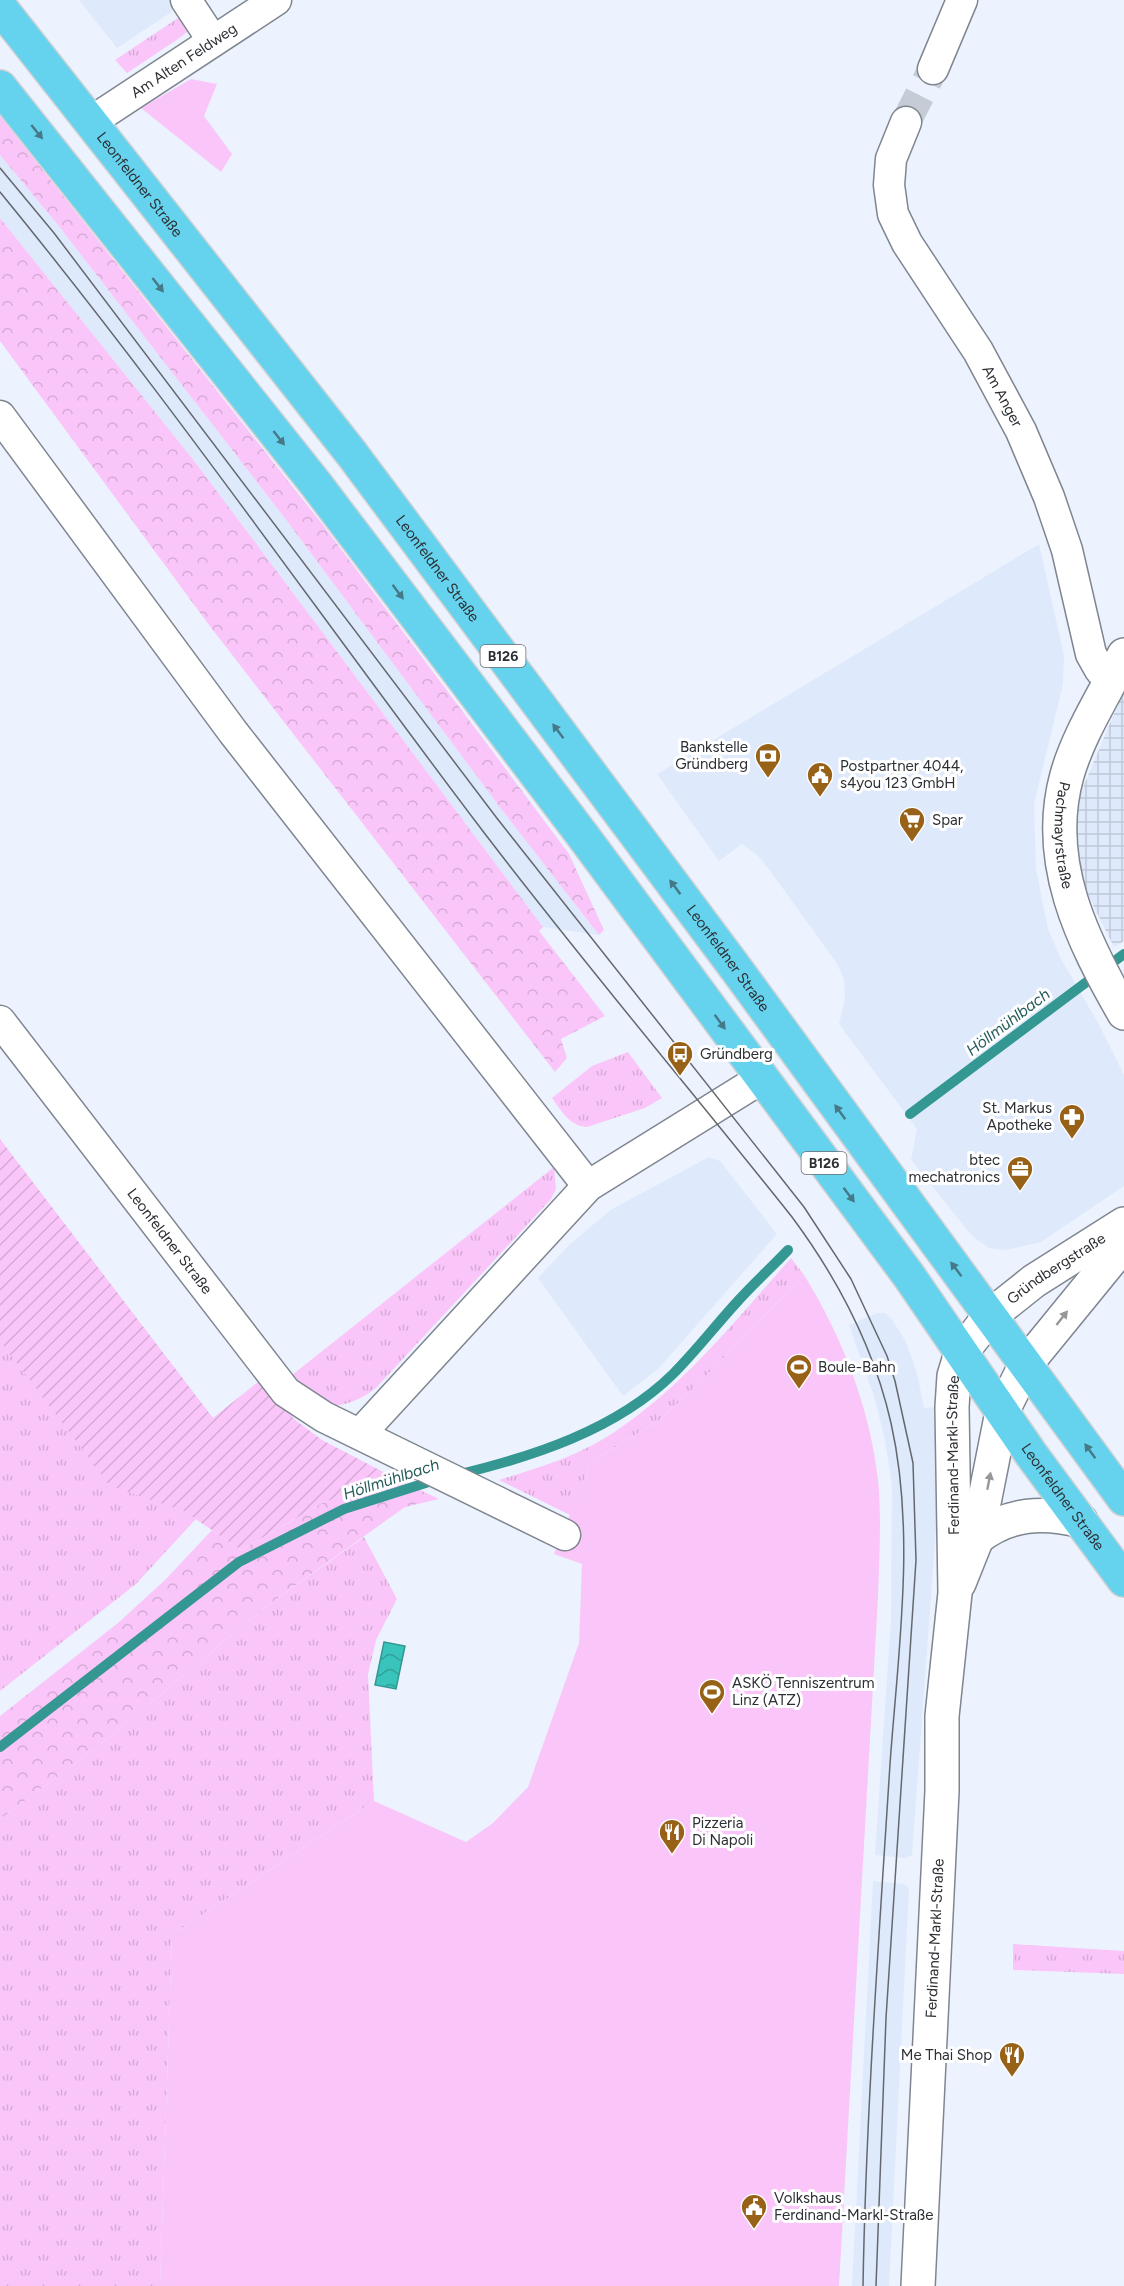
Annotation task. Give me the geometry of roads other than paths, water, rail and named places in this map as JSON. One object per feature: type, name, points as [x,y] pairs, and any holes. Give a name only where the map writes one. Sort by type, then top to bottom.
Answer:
[{"type":"main road","name":"Leonfeldner Straße","points":[[0,7],[352,454],[1124,1499]]},
{"type":"main road","name":"Leonfeldner Straße","points":[[0,87],[315,483],[583,836],[909,1276],[1002,1412],[1124,1580]]},
{"type":"street","points":[[186,0],[213,41]]},
{"type":"street","name":"Am Alten Feldweg","points":[[92,121],[276,0]]},
{"type":"street","points":[[933,69],[962,0]]},
{"type":"street","name":"Am Anger","points":[[906,122],[891,159],[888,185],[893,214],[907,243],[978,351],[1021,431],[1049,497],[1067,550],[1091,654],[1100,670],[1119,666]]},
{"type":"street","points":[[0,416],[233,732],[588,1186]]},
{"type":"street","name":"Pachmayrstraße","points":[[1118,1002],[1092,958],[1068,892],[1060,849],[1061,810],[1067,775],[1119,666]]},
{"type":"street","name":"Leonfeldner Straße","points":[[0,1022],[286,1392],[303,1406],[565,1535]]},
{"type":"street","points":[[360,1434],[588,1186],[762,1078]]},
{"type":"street","name":"Gründbergstraße","points":[[990,1316],[1034,1281],[1124,1224]]},
{"type":"street","name":"Gründbergstraße","points":[[1026,1365],[1124,1244]]},
{"type":"street","points":[[961,1353],[990,1316]]},
{"type":"street","name":"Ferdinand-Markl-Straße","points":[[918,2286],[942,1791],[942,1716],[955,1593],[952,1407],[954,1376],[961,1353]]},
{"type":"street","points":[[1002,1412],[1026,1365]]},
{"type":"street","name":"Ferdinand-Markl-Straße","points":[[955,1593],[977,1538],[1002,1412]]},
{"type":"street","name":"Ferdinand-Markl-Straße","points":[[977,1538],[1002,1522],[1037,1514],[1058,1515],[1081,1521]]},
{"type":"water","points":[[384,1642],[405,1646],[396,1689],[375,1685]]},
{"type":"waterway","name":"Höllmühlbach","points":[[910,1114],[1124,954]]},
{"type":"waterway","name":"Höllmühlbach","points":[[456,1475],[543,1450],[572,1439],[626,1411],[673,1374],[743,1295],[788,1250]]},
{"type":"waterway","name":"Höllmühlbach","points":[[0,1747],[239,1562],[344,1509],[435,1480]]},
{"type":"tunnel","points":[[906,122],[933,69]]},
{"type":"tram line","points":[[0,168],[54,233],[496,817],[804,1207],[851,1279],[887,1356],[895,1381],[913,1463],[916,1560],[886,2018],[876,2286]]},
{"type":"tram line","points":[[0,192],[183,427],[517,876],[792,1217],[839,1290],[864,1341],[884,1395],[891,1423],[903,1507],[904,1550],[874,2025],[863,2286]]},
{"type":"place","name":"Bankstelle Gründberg","points":[[768,779]]},
{"type":"place","name":"Postpartner 4044, s4you 123 GmbH","points":[[820,798]]},
{"type":"place","name":"Spar","points":[[912,843]]},
{"type":"place","name":"Gründberg","points":[[680,1077]]},
{"type":"place","name":"St. Markus Apotheke","points":[[1072,1140]]},
{"type":"place","name":"btec mechatronics","points":[[1020,1192]]},
{"type":"place","name":"Boule-Bahn","points":[[799,1390]]},
{"type":"place","name":"ASKÖ Tenniszentrum Linz (ATZ)","points":[[712,1715]]},
{"type":"place","name":"Pizzeria Di Napoli","points":[[672,1855]]},
{"type":"place","name":"Me Thai Shop","points":[[1012,2078]]},
{"type":"place","name":"Volkshaus Ferdinand-Markl-Straße","points":[[754,2230]]}]
